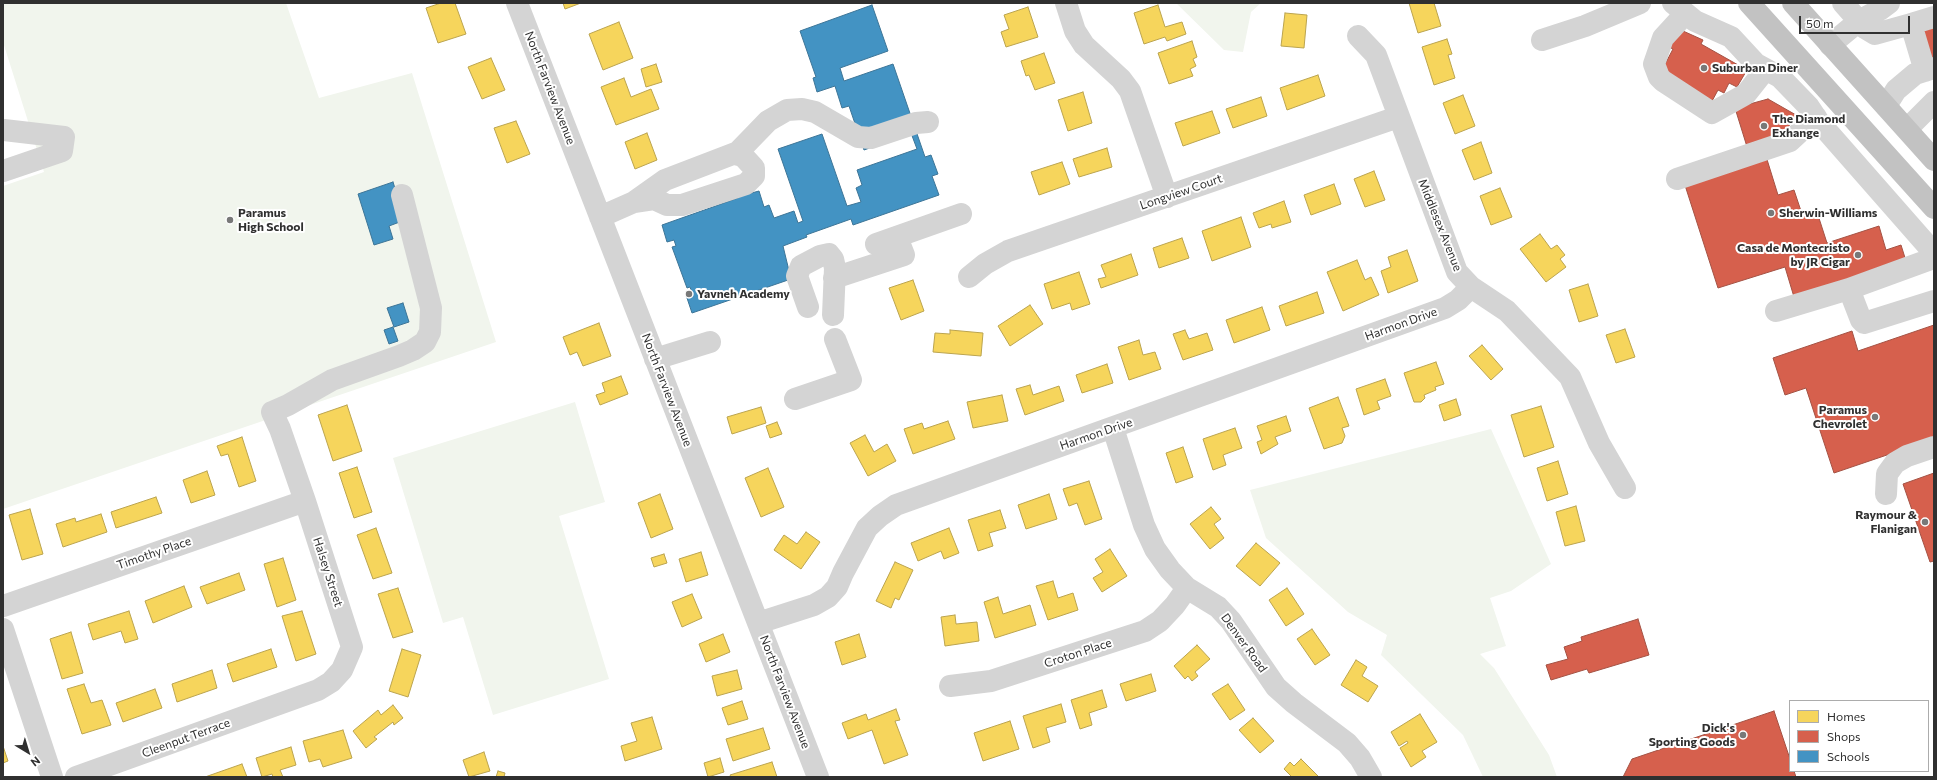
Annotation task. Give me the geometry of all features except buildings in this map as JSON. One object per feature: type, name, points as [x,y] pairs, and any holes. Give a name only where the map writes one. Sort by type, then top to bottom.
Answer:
[{"type":"highway","points":[[1749,3],[1934,208]]},
{"type":"highway","points":[[1793,3],[1934,160]]},
{"type":"street","name":"North Farview Avenue","points":[[517,3],[818,777]]},
{"type":"street","points":[[1066,3],[1075,31],[1084,45],[1121,79],[1130,91],[1167,196]]},
{"type":"street","points":[[1542,40],[1584,26],[1640,3]]},
{"type":"street","points":[[1843,3],[1865,28],[1875,34],[1934,17]]},
{"type":"street","points":[[1830,45],[1859,21],[1889,3]]},
{"type":"street","points":[[1765,70],[1746,94],[1712,113],[1663,81],[1659,77],[1654,64],[1663,38],[1679,8],[1703,25],[1724,32],[1731,37],[1756,64],[1780,77],[1809,107],[1934,253]]},
{"type":"street","points":[[1886,106],[1896,90],[1905,81],[1915,74],[1929,69],[1911,24]]},
{"type":"street","name":"Middlesex Avenue","points":[[1358,36],[1376,55],[1457,272],[1471,287],[1507,311],[1570,378],[1599,443],[1625,488]]},
{"type":"street","points":[[1907,129],[1934,102]]},
{"type":"street","points":[[600,217],[634,202],[665,180],[735,154],[768,121],[787,110],[802,108],[815,112],[858,137],[872,138],[916,123],[928,122]]},
{"type":"street","name":"Longview Court","points":[[969,277],[985,264],[1008,251],[1398,117]]},
{"type":"street","points":[[1677,179],[1790,141],[1816,117]]},
{"type":"street","points":[[3,171],[62,151],[64,137],[4,130]]},
{"type":"street","points":[[634,202],[654,199],[667,205],[682,205],[746,184],[754,176],[754,168],[743,156],[735,154]]},
{"type":"street","name":"Halsey Street","points":[[295,699],[318,690],[331,682],[342,670],[352,647],[305,501],[272,412],[332,380],[414,350],[425,342],[430,332],[430,308],[402,196]]},
{"type":"street","points":[[876,244],[961,214]]},
{"type":"street","points":[[834,278],[904,255],[897,237]]},
{"type":"street","points":[[808,307],[797,276],[801,266],[820,256],[829,254],[833,259],[836,268],[834,278],[833,316]]},
{"type":"street","points":[[1776,311],[1849,289],[1934,258]]},
{"type":"street","name":"Harmon Drive","points":[[758,623],[814,605],[828,597],[837,587],[867,528],[880,516],[896,505],[1445,308],[1458,300],[1471,287]]},
{"type":"street","points":[[1849,289],[1861,320],[1864,323],[1934,300]]},
{"type":"street","points":[[795,398],[851,380],[835,340]]},
{"type":"street","points":[[655,359],[710,342]]},
{"type":"street","name":"Denver Road","points":[[1113,428],[1147,531],[1155,549],[1170,570],[1188,588],[1218,607],[1231,621],[1276,687],[1294,703],[1347,743],[1360,758],[1370,777]]},
{"type":"street","points":[[1886,494],[1887,474],[1895,463],[1907,456],[1934,447]]},
{"type":"street","name":"Timothy Place","points":[[3,606],[305,501]]},
{"type":"street","name":"Croton Place","points":[[950,686],[991,681],[1145,631],[1160,621],[1176,605],[1188,588]]},
{"type":"street","points":[[3,629],[52,777]]},
{"type":"street","name":"Cleenput Terrace","points":[[76,777],[295,699]]},
{"type":"shaded area","name":"Paramus High School","points":[[3,3],[286,3],[319,98],[412,73],[496,342],[3,509],[3,186],[44,172],[3,42]]},
{"type":"shaded area","points":[[1176,3],[1261,3],[1251,12],[1243,52],[1224,50]]},
{"type":"shaded area","points":[[575,402],[605,502],[559,516],[609,679],[493,715],[463,617],[443,623],[393,458]]},
{"type":"shaded area","points":[[1491,429],[1551,564],[1511,591],[1490,598],[1506,646],[1480,654],[1494,668],[1549,755],[1557,777],[1483,777],[1463,735],[1381,655],[1387,635],[1348,612],[1266,538],[1250,490]]},
{"type":"place","name":"Suburban Diner","points":[[1704,68]]},
{"type":"place","name":"The Diamond Exhange","points":[[1764,126]]},
{"type":"place","name":"Sherwin-Williams","points":[[1771,213]]},
{"type":"place","name":"Paramus High School","points":[[230,220]]},
{"type":"place","name":"Casa de Montecristo by JR Cigar","points":[[1858,255]]},
{"type":"place","name":"Yavneh Academy","points":[[689,294]]},
{"type":"place","name":"Paramus Chevrolet","points":[[1875,417]]},
{"type":"place","name":"Raymour & Flanigan","points":[[1925,522]]},
{"type":"place","name":"Dick's Sporting Goods","points":[[1743,735]]}]
